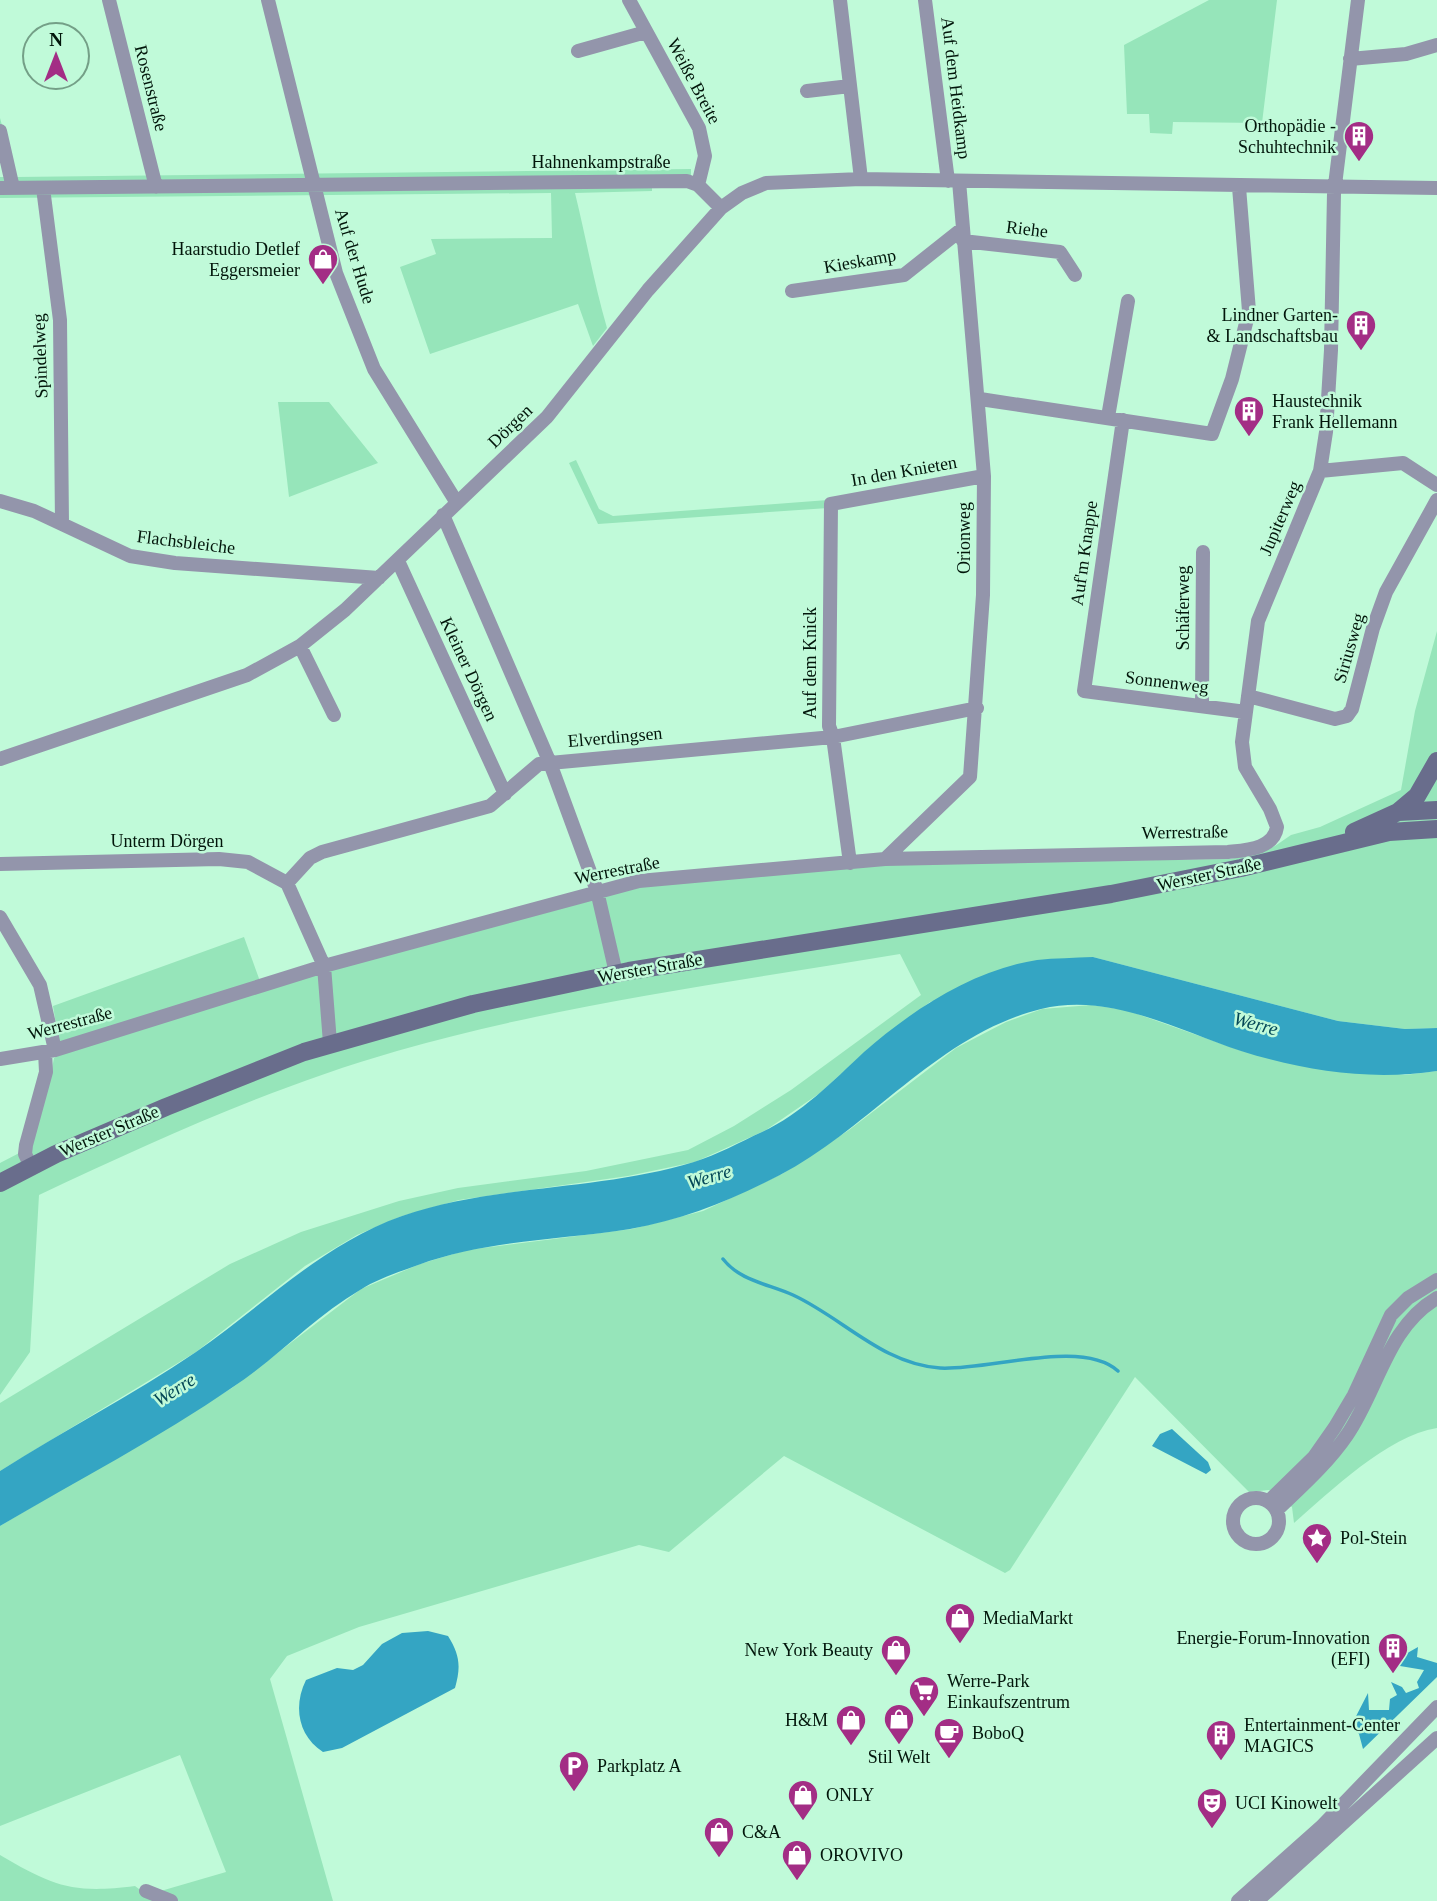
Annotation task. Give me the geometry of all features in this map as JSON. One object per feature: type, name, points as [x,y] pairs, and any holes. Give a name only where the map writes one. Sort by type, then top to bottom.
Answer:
[{"type":"main road","points":[[1398,812],[1417,796],[1437,761]]},
{"type":"main road","name":"Werster Straße","points":[[1325,846],[1398,812],[1437,810]]},
{"type":"main road","name":"Werster Straße","points":[[0,1183],[166,1107],[330,1043],[473,1004],[616,973],[1111,894],[1241,868],[1389,832],[1437,829]]},
{"type":"street","name":"Rosenstraße","points":[[108,0],[156,187]]},
{"type":"street","name":"Auf der Hude","points":[[268,0],[336,273],[374,369],[457,503]]},
{"type":"street","name":"Weiße Breite","points":[[629,0],[704,143],[705,156],[698,185]]},
{"type":"street","points":[[840,0],[862,179]]},
{"type":"street","name":"Auf dem Heidkamp","points":[[925,0],[953,181]]},
{"type":"street","name":"Jupiterweg","points":[[1262,846],[1276,835],[1277,827],[1270,809],[1245,767],[1242,742],[1261,611],[1320,471],[1331,350],[1334,187],[1358,0]]},
{"type":"street","points":[[578,51],[646,32]]},
{"type":"street","points":[[1350,59],[1406,54],[1437,45]]},
{"type":"street","points":[[807,91],[850,86]]},
{"type":"street","points":[[0,131],[6,188]]},
{"type":"street","points":[[698,185],[721,208],[741,193],[766,183],[862,179],[1239,187],[1437,187]]},
{"type":"street","name":"Hahnenkampstraße","points":[[6,188],[687,181],[698,185]]},
{"type":"street","name":"Orionweg","points":[[885,859],[970,777],[977,708],[984,476],[962,235],[953,181]]},
{"type":"street","points":[[979,399],[1212,434],[1232,379],[1249,311],[1239,187]]},
{"type":"street","name":"Spindelweg","points":[[43,188],[60,320],[62,524]]},
{"type":"street","name":"Dörgen","points":[[0,759],[247,675],[300,646],[379,579],[547,417],[648,290],[721,208]]},
{"type":"street","name":"Riehe","points":[[962,235],[1060,252],[1075,275]]},
{"type":"street","name":"Kieskamp","points":[[792,291],[904,275],[962,235]]},
{"type":"street","points":[[1108,417],[1128,301]]},
{"type":"street","name":"Auf'm Knappe","points":[[1084,691],[1123,420]]},
{"type":"street","points":[[1320,471],[1403,463],[1437,485]]},
{"type":"street","name":"In den Knieten","points":[[831,504],[984,476]]},
{"type":"street","name":"Siriusweg","points":[[1248,696],[1335,719],[1347,716],[1352,709],[1373,628],[1386,592],[1437,500]]},
{"type":"street","name":"Flachsbleiche","points":[[0,501],[34,511],[130,556],[176,563],[379,579]]},
{"type":"street","name":"Auf dem Knick","points":[[831,504],[828,726],[833,737],[850,863]]},
{"type":"street","points":[[443,515],[550,763],[597,891],[616,973]]},
{"type":"street","name":"Schäferweg","points":[[1202,706],[1203,552]]},
{"type":"street","name":"Kleiner Dörgen","points":[[398,561],[505,794]]},
{"type":"street","points":[[300,646],[334,715]]},
{"type":"street","name":"Sonnenweg","points":[[1084,691],[1246,712]]},
{"type":"street","name":"Elverdingsen","points":[[287,883],[298,868],[322,852],[490,806],[539,764],[833,737],[977,708]]},
{"type":"street","name":"Werrestraße","points":[[0,1059],[50,1051],[324,966],[639,881],[885,859],[1228,852],[1262,846]]},
{"type":"street","name":"Unterm Dörgen","points":[[0,864],[219,859],[248,862],[287,883]]},
{"type":"street","points":[[287,883],[324,966],[330,1043]]},
{"type":"street","points":[[0,917],[6,940],[40,985],[50,1051],[26,1145],[25,1154],[31,1167]]},
{"type":"street","points":[[1436,1280],[1408,1298],[1391,1315],[1354,1395],[1335,1427],[1273,1506],[1346,1436],[1367,1402],[1402,1328],[1415,1312],[1437,1298]]},
{"type":"street","points":[[1238,1901],[1321,1827],[1436,1710]]},
{"type":"street","points":[[1257,1901],[1437,1738]]},
{"type":"street","points":[[146,1891],[171,1901]]},
{"type":"green space","points":[[1209,0],[1277,0],[1262,123],[1173,122],[1172,134],[1150,133],[1149,114],[1127,114],[1124,45]]},
{"type":"green space","points":[[0,118],[16,177],[691,169],[691,184],[652,185],[652,191],[575,193],[607,328],[593,346],[578,304],[430,354],[400,267],[436,254],[431,239],[552,238],[551,193],[0,198],[0,177],[6,177],[0,146]]},
{"type":"green space","points":[[278,402],[329,402],[378,463],[289,497]]},
{"type":"green space","points":[[576,460],[599,509],[613,516],[828,500],[828,508],[598,524],[569,463]]},
{"type":"green space","points":[[1437,631],[1437,1028],[1405,1029],[1338,1021],[1093,957],[930,1002],[868,1049],[820,1093],[766,1130],[695,1162],[628,1176],[459,1200],[402,1216],[357,1235],[305,1266],[196,1352],[0,1471],[0,1403],[230,1264],[301,1232],[399,1201],[458,1188],[586,1171],[688,1150],[734,1126],[791,1090],[921,995],[900,954],[584,1007],[459,1034],[351,1065],[260,1098],[171,1135],[39,1195],[30,1352],[0,1395],[0,1163],[27,1149],[49,1084],[54,1058],[61,1054],[53,1006],[244,937],[261,984],[639,883],[869,864],[1231,859],[1275,846],[1291,835],[1320,827],[1401,790],[1415,711]]},
{"type":"green space","points":[[1091,1005],[1126,1010],[1242,1051],[1405,1075],[1437,1071],[1437,1428],[1418,1433],[1380,1453],[1342,1481],[1294,1523],[1292,1507],[1269,1490],[1249,1492],[1135,1377],[1010,1570],[1005,1573],[784,1456],[669,1552],[639,1545],[359,1627],[287,1656],[270,1679],[333,1901],[0,1901],[0,1855],[49,1881],[95,1889],[135,1886],[147,1895],[226,1872],[180,1755],[0,1826],[0,1526],[232,1388],[361,1289],[420,1264],[467,1250],[632,1229],[703,1211],[782,1174],[849,1130],[956,1048],[1006,1022],[1042,1009]]},
{"type":"water","name":"Werre","points":[[1093,957],[1338,1021],[1405,1029],[1437,1028],[1437,1071],[1387,1075],[1313,1069],[1241,1051],[1118,1009],[1067,1005],[1041,1009],[1004,1021],[970,1039],[937,1060],[813,1155],[780,1175],[725,1201],[688,1215],[630,1229],[470,1250],[418,1265],[374,1282],[327,1312],[249,1376],[205,1406],[0,1526],[0,1471],[172,1368],[319,1259],[373,1228],[402,1216],[474,1198],[622,1178],[703,1159],[790,1116],[902,1021],[967,982],[1013,965],[1037,960]]},
{"type":"water","points":[[1172,1429],[1208,1462],[1211,1470],[1206,1474],[1152,1446],[1160,1434]]},
{"type":"water","points":[[428,1631],[448,1636],[452,1643],[458,1661],[455,1688],[342,1748],[323,1752],[308,1738],[300,1720],[299,1710],[306,1680],[337,1668],[353,1670],[363,1665],[382,1644],[402,1633]]},
{"type":"water","points":[[1418,1647],[1417,1657],[1437,1663],[1437,1677],[1363,1749],[1359,1734],[1351,1726],[1368,1693],[1369,1710],[1389,1710],[1390,1699],[1397,1695],[1391,1682],[1402,1687],[1406,1693],[1419,1688],[1417,1682],[1424,1670],[1388,1664]]},
{"type":"waterway","points":[[723,1259],[746,1277],[793,1295],[881,1349],[919,1365],[960,1368],[1058,1356],[1082,1357],[1102,1362],[1118,1371]]},
{"type":"place","name":"Orthopädie - Schuhtechnik","points":[[1359,163]]},
{"type":"place","name":"Haarstudio Detlef Eggersmeier","points":[[323,286]]},
{"type":"place","name":"Lindner Garten- & Landschaftsbau","points":[[1361,352]]},
{"type":"place","name":"Haustechnik Frank Hellemann","points":[[1249,438]]},
{"type":"place","name":"Pol-Stein","points":[[1317,1565]]},
{"type":"place","name":"MediaMarkt","points":[[960,1645]]},
{"type":"place","name":"Energie-Forum-Innovation (EFI)","points":[[1393,1675]]},
{"type":"place","name":"New York Beauty","points":[[896,1677]]},
{"type":"place","name":"Werre-Park Einkaufszentrum","points":[[924,1718]]},
{"type":"place","name":"Stil Welt","points":[[899,1746]]},
{"type":"place","name":"H&M","points":[[851,1747]]},
{"type":"place","name":"BoboQ","points":[[949,1760]]},
{"type":"place","name":"Entertainment-Center MAGICS","points":[[1221,1762]]},
{"type":"place","name":"Parkplatz A","points":[[574,1793]]},
{"type":"place","name":"ONLY","points":[[803,1822]]},
{"type":"place","name":"UCI Kinowelt","points":[[1212,1830]]},
{"type":"place","name":"C&A","points":[[719,1859]]},
{"type":"place","name":"OROVIVO","points":[[797,1882]]}]
